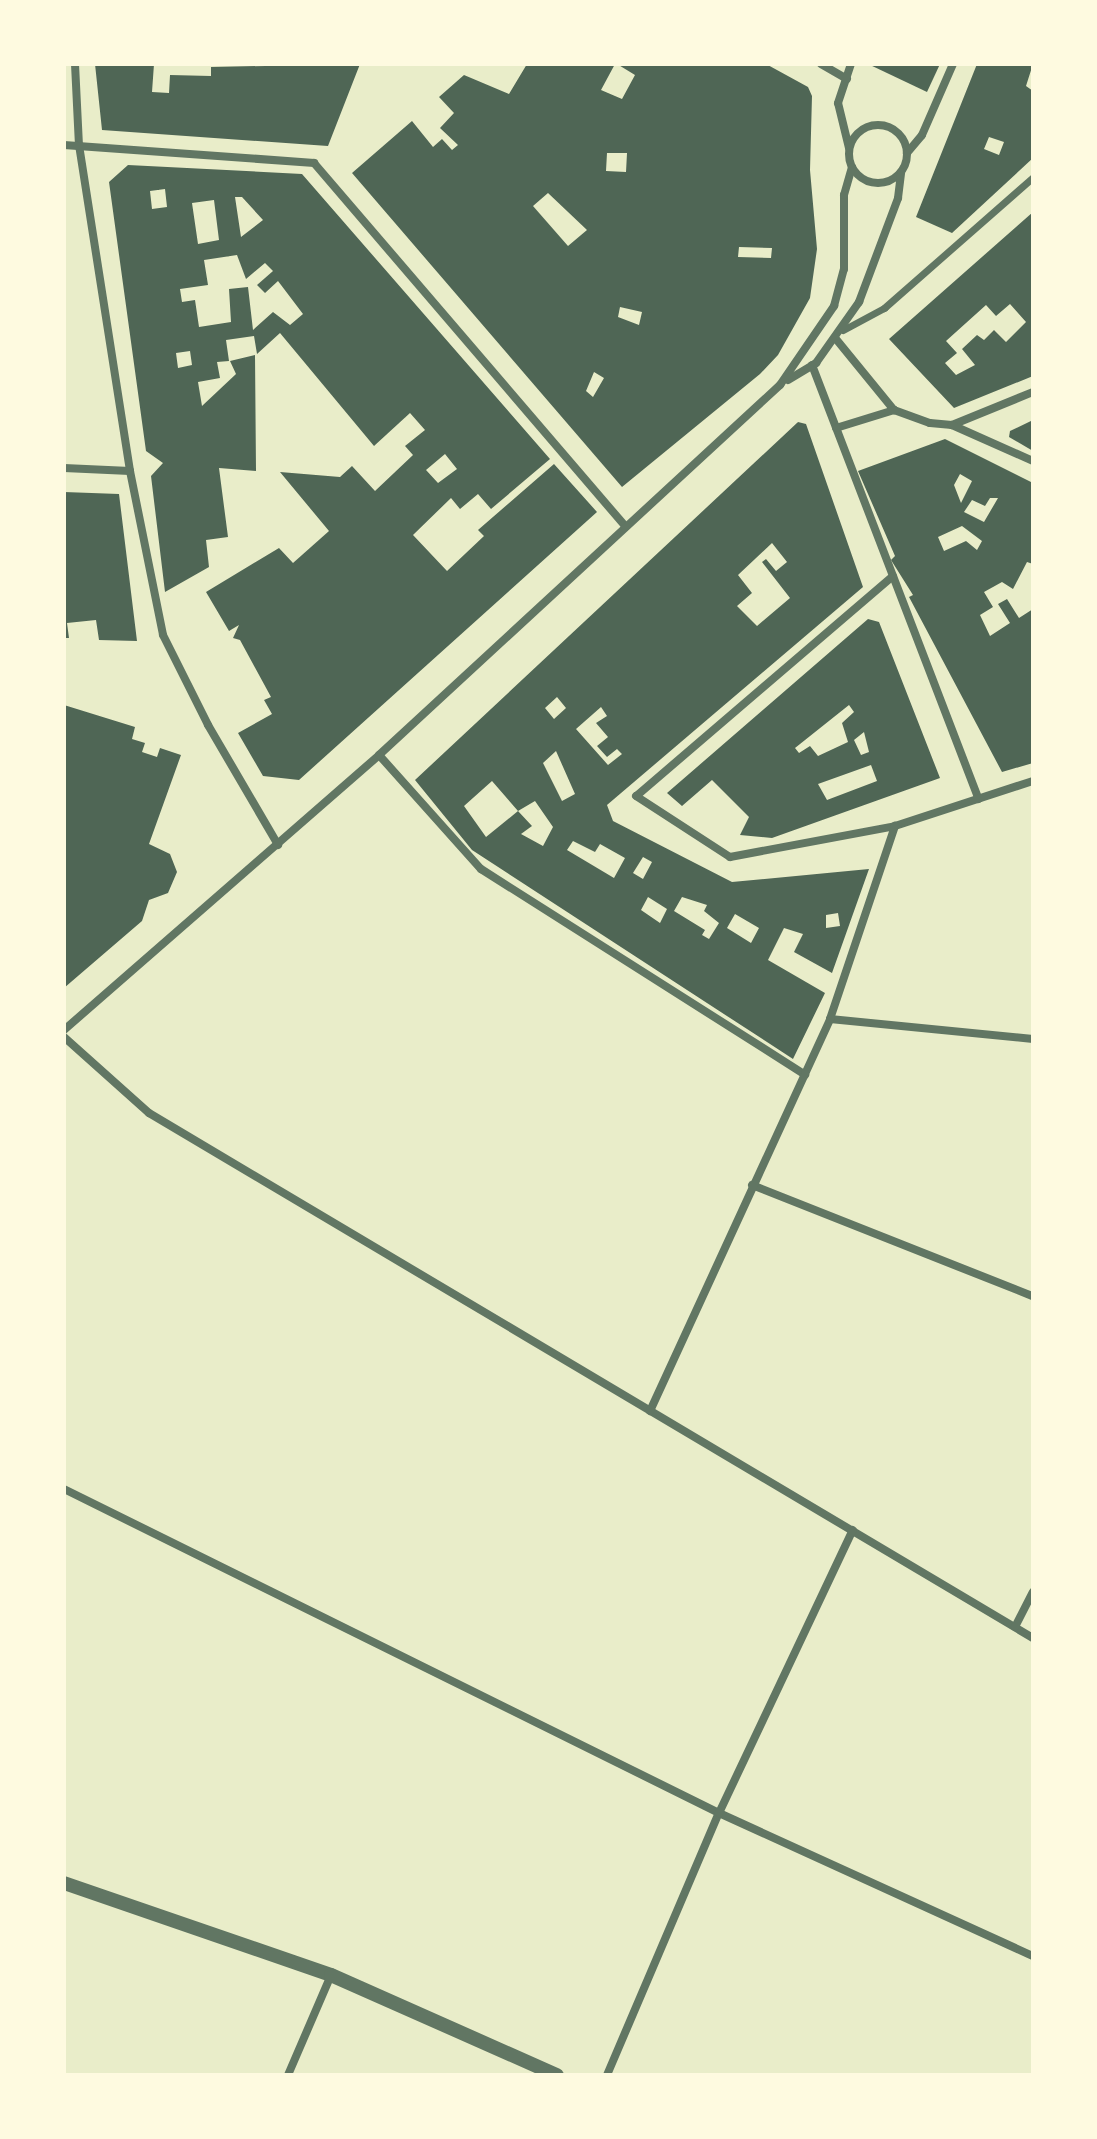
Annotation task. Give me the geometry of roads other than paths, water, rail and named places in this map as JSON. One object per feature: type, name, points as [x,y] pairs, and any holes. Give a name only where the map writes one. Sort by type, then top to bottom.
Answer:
[{"type":"street","points":[[75,64],[79,145],[130,471],[163,635],[208,725],[278,845]]},
{"type":"street","points":[[821,64],[847,79]]},
{"type":"street","points":[[780,385],[834,306],[844,269],[844,195],[852,167],[838,103],[851,64]]},
{"type":"street","points":[[64,1030],[379,755],[780,385],[812,365],[836,339],[859,302],[894,210],[907,153],[922,135],[953,64]]},
{"type":"street","points":[[849,150],[857,134],[875,125],[893,129],[907,153]]},
{"type":"street","points":[[64,145],[314,163],[626,527]]},
{"type":"street","points":[[852,167],[874,184],[901,172]]},
{"type":"street","points":[[843,330],[884,308],[1033,177]]},
{"type":"street","points":[[836,339],[894,410]]},
{"type":"street","points":[[812,365],[979,799]]},
{"type":"street","points":[[952,425],[1033,392]]},
{"type":"street","points":[[836,428],[894,410],[952,425],[1033,461]]},
{"type":"street","points":[[64,468],[130,471]]},
{"type":"street","points":[[893,576],[636,796],[730,857],[895,826],[1033,781]]},
{"type":"street","points":[[379,755],[481,869],[805,1075]]},
{"type":"street","points":[[650,1411],[830,1019],[895,826]]},
{"type":"street","points":[[830,1019],[1033,1039]]},
{"type":"street","points":[[64,1037],[149,1113],[1033,1638]]},
{"type":"street","points":[[752,1185],[1033,1296]]},
{"type":"street","points":[[64,1489],[719,1813],[1033,1956]]},
{"type":"street","points":[[607,2075],[719,1813],[853,1530]]},
{"type":"street","points":[[1015,1627],[1033,1592]]},
{"type":"street","points":[[64,1883],[331,1975],[557,2075]]},
{"type":"street","points":[[288,2075],[331,1975]]}]
